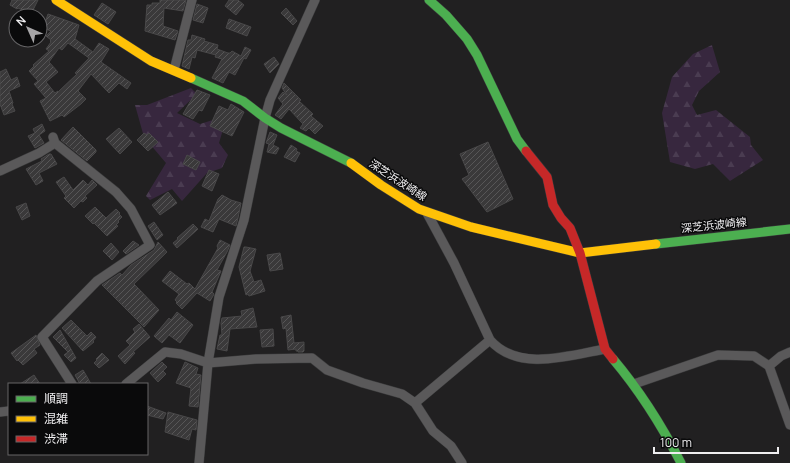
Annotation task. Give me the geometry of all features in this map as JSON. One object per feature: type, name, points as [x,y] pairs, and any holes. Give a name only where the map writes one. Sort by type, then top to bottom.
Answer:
[{"type":"main road","name":"深芝浜波崎線","points":[[56,0],[151,61],[243,101],[281,128],[348,161],[381,185],[419,209],[471,227],[580,253],[790,229]]},
{"type":"main road","points":[[429,0],[446,15],[467,39],[477,55],[517,139],[546,177],[553,206],[570,228],[580,253],[605,349],[634,384],[664,430],[681,463]]},
{"type":"street","points":[[174,70],[192,0]]},
{"type":"street","points":[[199,463],[208,363],[219,297],[244,220],[270,100],[315,0]]},
{"type":"street","points":[[0,171],[39,153],[54,140],[116,192],[131,209],[150,245],[97,281],[42,337],[71,383]]},
{"type":"street","points":[[427,213],[454,263],[490,340],[497,348],[519,358],[533,359],[548,359],[605,349]]},
{"type":"street","points":[[415,403],[490,340]]},
{"type":"street","points":[[127,383],[165,352],[181,354],[208,363],[256,359],[312,358],[327,370],[363,383],[402,394],[415,403],[433,431],[451,446],[462,463]]},
{"type":"street","points":[[768,366],[781,356],[790,352]]},
{"type":"street","points":[[634,384],[718,355],[754,356],[768,366],[790,425]]},
{"type":"green space","points":[[712,45],[720,72],[699,91],[692,105],[697,115],[716,110],[750,137],[751,145],[763,160],[730,181],[713,164],[695,169],[670,162],[662,113],[672,77],[693,54]]},
{"type":"green space","points":[[191,88],[197,94],[177,113],[200,124],[216,119],[224,126],[219,143],[228,155],[222,168],[207,173],[182,201],[172,189],[150,200],[146,196],[166,163],[144,137],[135,105],[147,105]]},
{"type":"building","points":[[12,0],[38,0],[34,8],[15,8],[10,5]]},
{"type":"building","points":[[160,0],[186,0],[183,11],[164,8],[163,26],[178,31],[175,40],[145,31],[147,5],[152,5],[152,3],[160,3]]},
{"type":"building","points":[[229,0],[238,0],[244,5],[236,15],[225,6]]},
{"type":"building","points":[[102,3],[116,12],[108,24],[94,15]]},
{"type":"building","points":[[197,4],[208,8],[203,23],[193,20]]},
{"type":"building","points":[[286,8],[297,21],[293,25],[281,13]]},
{"type":"building","points":[[48,14],[79,25],[75,39],[93,52],[99,43],[109,49],[101,62],[131,83],[127,89],[119,83],[109,93],[91,74],[78,91],[86,99],[64,117],[62,115],[50,121],[40,101],[46,98],[34,84],[38,81],[29,71],[34,66],[33,65],[49,51],[46,49],[51,42],[48,38],[48,34],[51,31],[48,30]],"holes":[[[68,43],[89,58],[75,73],[77,74],[58,92],[55,93],[46,82],[58,72],[49,62],[59,48],[62,50]]]},
{"type":"building","points":[[229,19],[251,27],[247,36],[226,28]]},
{"type":"building","points":[[192,35],[205,39],[204,41],[218,45],[217,49],[228,53],[232,51],[241,56],[245,47],[251,50],[246,59],[244,58],[235,75],[229,72],[223,83],[212,78],[222,59],[215,57],[216,55],[197,50],[195,58],[192,57],[189,69],[182,66],[188,40],[191,40]]},
{"type":"building","points":[[274,57],[279,64],[270,73],[264,64]]},
{"type":"building","points":[[6,69],[11,80],[17,77],[20,86],[9,91],[15,111],[4,115],[0,104],[0,72]]},
{"type":"building","points":[[284,83],[301,100],[299,101],[313,114],[311,116],[323,126],[315,134],[309,128],[306,131],[300,128],[303,124],[289,109],[281,119],[275,115],[283,104],[278,98],[283,92],[287,95],[282,88]]},
{"type":"building","points":[[197,90],[210,95],[202,111],[199,110],[193,119],[183,114]]},
{"type":"building","points":[[231,104],[244,112],[232,136],[210,126],[219,106],[228,110]]},
{"type":"building","points":[[42,124],[45,131],[39,135],[44,143],[35,148],[28,136],[35,133],[33,129]]},
{"type":"building","points":[[73,127],[96,150],[96,152],[87,161],[61,140]]},
{"type":"building","points":[[119,128],[132,142],[120,154],[106,139]]},
{"type":"building","points":[[270,132],[277,135],[273,145],[279,148],[276,154],[267,152],[269,144],[266,143]]},
{"type":"building","points":[[144,133],[147,135],[149,133],[158,142],[148,151],[137,140]]},
{"type":"building","points":[[488,142],[513,199],[487,212],[462,179],[469,175],[460,154]]},
{"type":"building","points":[[291,145],[300,153],[295,162],[284,157]]},
{"type":"building","points":[[51,154],[57,164],[39,173],[43,181],[36,185],[26,169],[42,161],[41,159]]},
{"type":"building","points":[[187,155],[200,162],[196,170],[183,164]]},
{"type":"building","points":[[209,170],[219,174],[212,191],[202,186]]},
{"type":"building","points":[[64,177],[73,190],[83,180],[88,185],[92,180],[97,185],[85,196],[87,198],[83,202],[81,201],[74,208],[64,198],[66,196],[56,182]]},
{"type":"building","points":[[168,192],[177,203],[160,215],[152,205]]},
{"type":"building","points":[[222,195],[241,203],[236,226],[219,219],[213,232],[201,227],[205,219],[209,221],[218,199]]},
{"type":"building","points":[[26,203],[30,216],[22,220],[16,207]]},
{"type":"building","points":[[95,207],[106,218],[116,209],[122,217],[116,225],[118,226],[107,236],[85,216]]},
{"type":"building","points":[[154,222],[163,235],[157,240],[148,226]]},
{"type":"building","points":[[193,224],[198,229],[177,248],[173,243]]},
{"type":"building","points":[[220,240],[230,245],[217,270],[221,271],[212,292],[214,294],[213,296],[210,301],[197,293],[182,309],[175,300],[179,294],[162,281],[170,271],[187,284],[189,283],[195,289],[218,248],[217,246]]},
{"type":"building","points":[[133,241],[139,245],[126,254],[123,251]]},
{"type":"building","points":[[158,242],[167,252],[134,284],[159,310],[144,327],[102,285],[120,273],[122,275],[131,265],[154,250]]},
{"type":"building","points":[[111,243],[119,252],[112,260],[103,251]]},
{"type":"building","points":[[244,247],[256,249],[250,271],[254,282],[261,280],[265,291],[249,296],[248,294],[246,295],[239,267]]},
{"type":"building","points":[[280,253],[283,269],[270,271],[267,255]]},
{"type":"building","points":[[253,308],[257,327],[230,329],[227,351],[217,349],[220,335],[222,335],[222,318],[242,316],[241,311]]},
{"type":"building","points":[[177,312],[193,325],[180,343],[169,335],[162,343],[154,336],[169,318],[171,320]]},
{"type":"building","points":[[291,315],[294,343],[304,342],[303,352],[298,352],[296,349],[288,350],[286,328],[283,329],[281,317]]},
{"type":"building","points":[[71,320],[87,336],[91,332],[96,337],[93,341],[94,342],[83,351],[62,328]]},
{"type":"building","points":[[139,324],[150,337],[133,352],[135,353],[125,364],[118,356],[130,345],[126,341],[135,332],[133,329]]},
{"type":"building","points":[[273,329],[274,346],[262,347],[260,330]]},
{"type":"building","points":[[60,330],[76,358],[71,362],[64,355],[68,352],[53,337]]},
{"type":"building","points":[[36,335],[40,345],[34,349],[37,353],[23,365],[18,360],[17,361],[11,353]]},
{"type":"building","points":[[102,353],[109,360],[99,368],[94,363]]},
{"type":"building","points":[[162,362],[167,367],[163,371],[166,374],[158,382],[150,373]]},
{"type":"building","points":[[185,362],[198,368],[196,374],[201,375],[198,407],[189,406],[191,388],[176,383]]},
{"type":"building","points":[[83,370],[90,383],[79,383],[75,375]]},
{"type":"building","points":[[34,375],[39,383],[22,383]]},
{"type":"building","points":[[148,406],[166,413],[163,419],[148,415]]},
{"type":"building","points":[[168,412],[197,420],[196,430],[192,429],[189,440],[165,432]]},
{"type":"traffic: fast","points":[[429,0],[446,15],[467,39],[477,55],[517,139],[526,151]]},
{"type":"traffic: fast","points":[[191,78],[243,101],[281,128],[351,163]]},
{"type":"traffic: fast","points":[[656,244],[790,229]]},
{"type":"traffic: fast","points":[[613,359],[650,409],[681,463]]},
{"type":"traffic: slow","points":[[56,0],[151,61],[191,78]]},
{"type":"traffic: slow","points":[[351,163],[381,185],[419,209],[471,227],[580,253],[656,244]]},
{"type":"traffic: jam","points":[[526,151],[547,177],[553,205],[561,218],[570,228],[580,253],[605,349],[613,359]]}]
